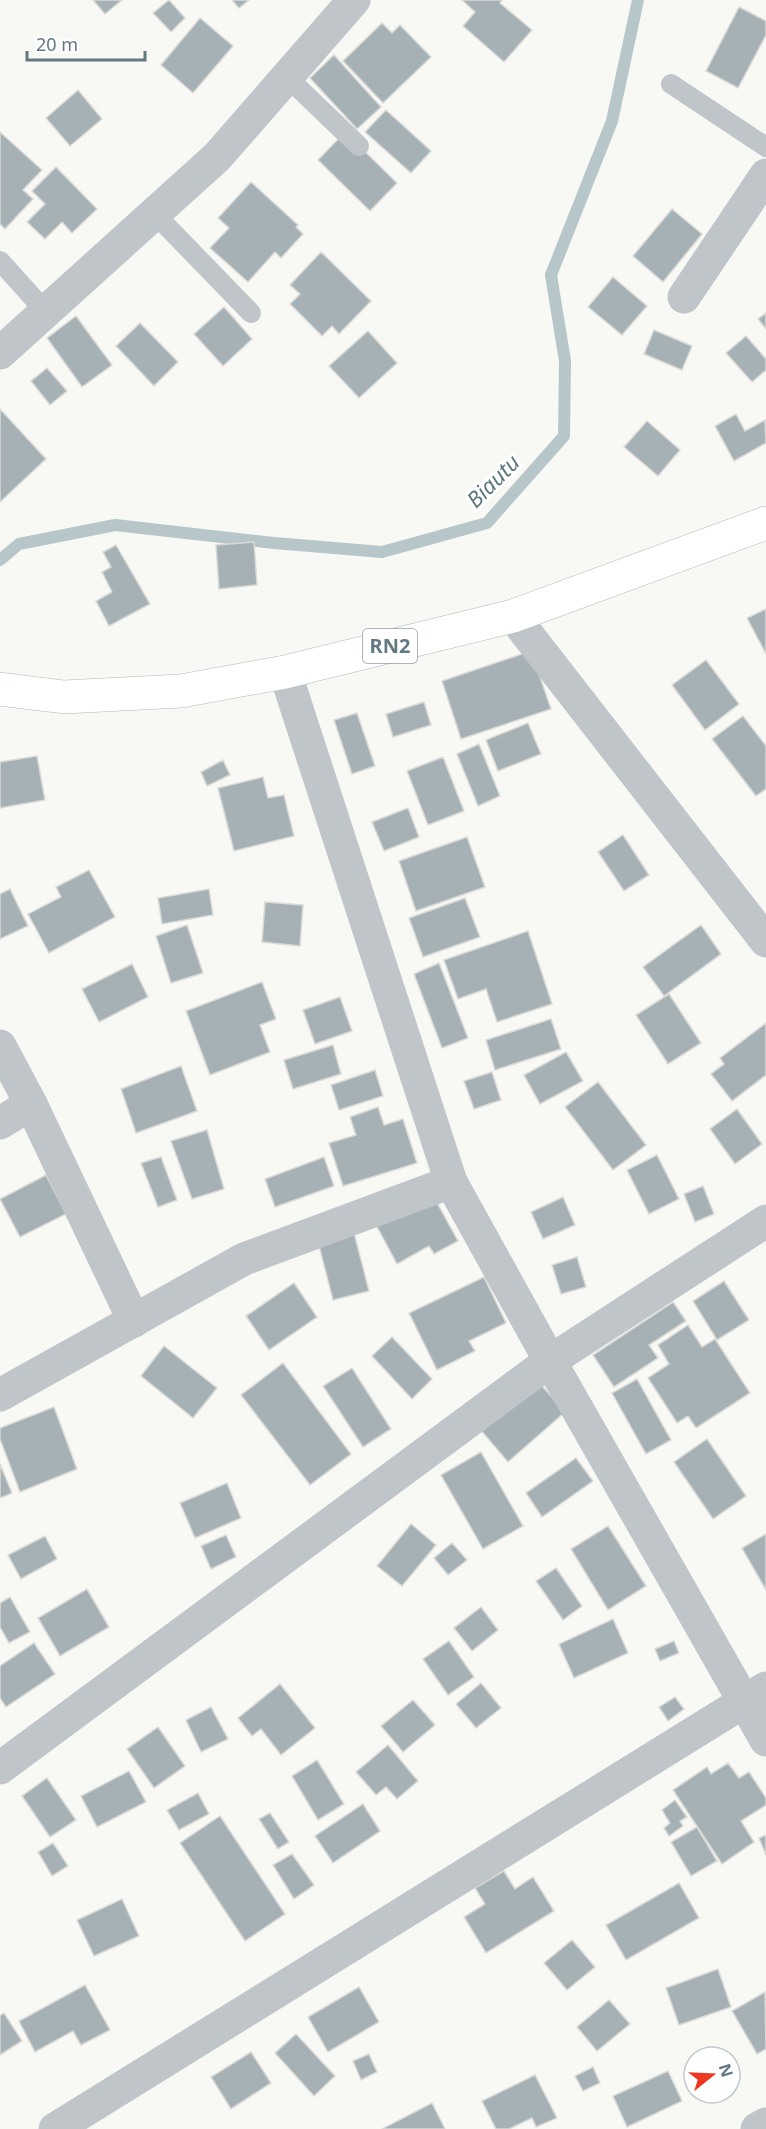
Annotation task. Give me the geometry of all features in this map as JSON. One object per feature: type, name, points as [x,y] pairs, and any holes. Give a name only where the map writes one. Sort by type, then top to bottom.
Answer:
[{"type":"highway","name":"RN2","points":[[2,694],[64,697],[181,691],[285,672],[513,616],[766,523]]},
{"type":"street","points":[[0,354],[218,157],[354,0]]},
{"type":"street","points":[[684,297],[766,174]]},
{"type":"street","points":[[513,616],[766,941]]},
{"type":"street","points":[[285,672],[451,1182],[550,1361],[755,1695],[766,1740]]},
{"type":"street","points":[[0,1046],[31,1104],[134,1321]]},
{"type":"street","points":[[0,1123],[31,1104]]},
{"type":"street","points":[[0,1395],[244,1259],[451,1182]]},
{"type":"street","points":[[4,1757],[550,1361],[766,1221]]},
{"type":"street","points":[[55,2129],[755,1695]]},
{"type":"street","points":[[757,2129],[766,2124]]},
{"type":"lane","points":[[287,77],[359,146]]},
{"type":"lane","points":[[671,84],[766,147]]},
{"type":"lane","points":[[155,214],[251,313]]},
{"type":"lane","points":[[0,261],[46,312]]},
{"type":"building","points":[[93,0],[122,0],[105,14]]},
{"type":"building","points":[[169,0],[185,18],[171,32],[153,13]]},
{"type":"building","points":[[232,0],[249,0],[239,8]]},
{"type":"building","points":[[462,0],[502,0],[500,3],[532,30],[504,62],[463,26],[475,12]]},
{"type":"building","points":[[739,7],[766,21],[766,35],[738,88],[706,71]]},
{"type":"building","points":[[200,18],[233,46],[193,93],[161,65]]},
{"type":"building","points":[[382,23],[392,33],[400,25],[431,57],[383,103],[343,61]]},
{"type":"building","points":[[334,55],[381,107],[357,129],[310,78]]},
{"type":"building","points":[[78,90],[102,119],[70,146],[46,118]]},
{"type":"building","points":[[386,110],[431,151],[411,173],[365,132]]},
{"type":"building","points":[[0,132],[42,170],[23,190],[33,199],[5,229],[0,224]]},
{"type":"building","points":[[345,132],[397,183],[370,211],[318,160]]},
{"type":"building","points":[[56,167],[97,209],[72,233],[62,222],[45,239],[27,222],[45,204],[32,191]]},
{"type":"building","points":[[251,182],[298,225],[296,227],[303,234],[281,258],[275,252],[248,282],[210,248],[229,228],[218,218]]},
{"type":"building","points":[[672,209],[702,234],[663,282],[633,256]]},
{"type":"building","points":[[321,252],[371,301],[339,334],[332,326],[322,336],[290,304],[300,294],[290,285]]},
{"type":"building","points":[[613,277],[647,306],[622,335],[588,307]]},
{"type":"building","points":[[224,307],[252,339],[223,366],[194,334]]},
{"type":"building","points":[[766,313],[766,329],[758,319]]},
{"type":"building","points":[[76,316],[112,365],[82,387],[47,338]]},
{"type":"building","points":[[140,323],[178,362],[154,386],[116,346]]},
{"type":"building","points":[[654,330],[692,346],[682,370],[644,354]]},
{"type":"building","points":[[368,331],[397,363],[359,398],[329,366]]},
{"type":"building","points":[[746,336],[766,359],[766,370],[752,382],[726,353]]},
{"type":"building","points":[[47,368],[67,391],[50,405],[31,381]]},
{"type":"building","points":[[0,409],[46,459],[0,502]]},
{"type":"building","points":[[736,414],[745,431],[765,420],[766,443],[734,461],[715,426]]},
{"type":"building","points":[[647,421],[680,450],[658,476],[624,447]]},
{"type":"building","points":[[254,542],[257,585],[219,589],[216,545]]},
{"type":"building","points":[[116,545],[150,604],[109,626],[96,601],[112,592],[102,572],[111,567],[103,552]]},
{"type":"building","points":[[766,609],[766,654],[747,618]]},
{"type":"building","points":[[531,651],[551,709],[461,739],[442,681]]},
{"type":"building","points":[[706,660],[739,704],[705,730],[672,685]]},
{"type":"building","points":[[424,702],[431,725],[393,737],[386,714]]},
{"type":"building","points":[[357,713],[375,766],[352,774],[334,720]]},
{"type":"building","points":[[743,716],[766,746],[766,789],[756,796],[712,739]]},
{"type":"building","points":[[528,723],[541,754],[498,771],[486,740]]},
{"type":"building","points":[[479,744],[500,796],[478,806],[457,754]]},
{"type":"building","points":[[37,756],[45,800],[0,808],[0,762]]},
{"type":"building","points":[[443,757],[464,811],[428,825],[407,771]]},
{"type":"building","points":[[223,760],[230,775],[207,786],[201,772]]},
{"type":"building","points":[[263,777],[268,798],[284,795],[294,836],[234,851],[218,788]]},
{"type":"building","points":[[408,808],[419,837],[384,851],[372,822]]},
{"type":"building","points":[[623,835],[649,875],[624,891],[598,852]]},
{"type":"building","points":[[467,837],[485,887],[416,911],[399,861]]},
{"type":"building","points":[[89,870],[115,917],[49,953],[28,914],[61,897],[56,887]]},
{"type":"building","points":[[10,889],[28,926],[0,939],[0,894]]},
{"type":"building","points":[[209,889],[213,915],[162,924],[158,898]]},
{"type":"building","points":[[465,898],[480,937],[423,957],[409,918]]},
{"type":"building","points":[[265,902],[303,905],[300,946],[262,942]]},
{"type":"building","points":[[187,925],[203,973],[171,983],[156,936]]},
{"type":"building","points":[[701,925],[721,954],[664,996],[643,967]]},
{"type":"building","points":[[528,931],[552,1004],[497,1022],[486,989],[458,999],[444,960]]},
{"type":"building","points":[[439,963],[468,1038],[442,1048],[414,974]]},
{"type":"building","points":[[132,964],[148,997],[99,1022],[82,989]]},
{"type":"building","points":[[262,982],[276,1019],[260,1025],[270,1052],[210,1075],[186,1011]]},
{"type":"building","points":[[669,994],[701,1043],[668,1064],[636,1015]]},
{"type":"building","points":[[340,997],[352,1031],[315,1044],[303,1010]]},
{"type":"building","points":[[551,1019],[561,1049],[495,1070],[486,1040]]},
{"type":"building","points":[[766,1023],[766,1075],[732,1101],[711,1074],[724,1064],[720,1058]]},
{"type":"building","points":[[333,1045],[341,1074],[293,1089],[284,1060]]},
{"type":"building","points":[[566,1052],[583,1081],[540,1104],[524,1075]]},
{"type":"building","points":[[181,1066],[197,1111],[136,1133],[121,1089]]},
{"type":"building","points":[[375,1070],[383,1096],[339,1110],[331,1085]]},
{"type":"building","points":[[492,1072],[501,1100],[474,1109],[464,1081]]},
{"type":"building","points":[[598,1082],[646,1145],[613,1170],[565,1107]]},
{"type":"building","points":[[378,1107],[384,1125],[403,1119],[417,1163],[343,1186],[329,1143],[356,1135],[350,1117]]},
{"type":"building","points":[[737,1109],[762,1144],[735,1164],[710,1129]]},
{"type":"building","points":[[207,1130],[224,1189],[192,1199],[171,1141]]},
{"type":"building","points":[[657,1155],[679,1199],[649,1214],[627,1170]]},
{"type":"building","points":[[161,1157],[177,1200],[158,1207],[141,1163]]},
{"type":"building","points":[[324,1157],[334,1186],[275,1207],[265,1179]]},
{"type":"building","points":[[46,1175],[66,1214],[20,1237],[0,1199]]},
{"type":"building","points":[[703,1186],[714,1214],[695,1222],[684,1194]]},
{"type":"building","points":[[431,1192],[458,1241],[434,1254],[429,1246],[397,1264],[375,1223]]},
{"type":"building","points":[[563,1197],[575,1225],[543,1239],[531,1212]]},
{"type":"building","points":[[352,1225],[369,1291],[333,1300],[316,1234]]},
{"type":"building","points":[[577,1257],[586,1287],[561,1294],[552,1265]]},
{"type":"building","points":[[484,1277],[506,1323],[469,1341],[475,1351],[437,1370],[409,1313]]},
{"type":"building","points":[[724,1281],[749,1320],[717,1340],[693,1301]]},
{"type":"building","points":[[294,1283],[317,1317],[269,1350],[246,1316]]},
{"type":"building","points":[[673,1302],[686,1321],[649,1345],[658,1358],[614,1387],[593,1355]]},
{"type":"building","points":[[688,1325],[702,1347],[715,1339],[750,1393],[696,1428],[688,1416],[677,1423],[648,1378],[669,1364],[658,1345]]},
{"type":"building","points":[[392,1337],[432,1379],[412,1399],[372,1356]]},
{"type":"building","points":[[164,1346],[217,1388],[193,1418],[141,1376]]},
{"type":"building","points":[[283,1363],[351,1454],[310,1485],[241,1395]]},
{"type":"building","points":[[352,1368],[391,1429],[363,1447],[323,1386]]},
{"type":"building","points":[[536,1379],[565,1412],[508,1462],[479,1428]]},
{"type":"building","points":[[637,1379],[671,1440],[646,1454],[612,1393]]},
{"type":"building","points":[[54,1407],[77,1469],[20,1492],[0,1439],[0,1428]]},
{"type":"building","points":[[707,1439],[746,1496],[713,1519],[674,1462]]},
{"type":"building","points":[[481,1452],[523,1526],[483,1549],[441,1475]]},
{"type":"building","points":[[576,1458],[593,1481],[542,1517],[526,1493]]},
{"type":"building","points":[[0,1464],[12,1493],[0,1498]]},
{"type":"building","points":[[227,1483],[241,1518],[195,1538],[180,1503]]},
{"type":"building","points":[[411,1524],[436,1545],[402,1586],[377,1566]]},
{"type":"building","points":[[608,1526],[646,1586],[608,1610],[571,1549]]},
{"type":"building","points":[[766,1534],[766,1590],[742,1548]]},
{"type":"building","points":[[226,1535],[236,1557],[211,1569],[201,1546]]},
{"type":"building","points":[[45,1536],[57,1559],[21,1579],[8,1555]]},
{"type":"building","points":[[452,1543],[467,1560],[448,1575],[434,1558]]},
{"type":"building","points":[[556,1568],[582,1606],[563,1620],[536,1581]]},
{"type":"building","points":[[87,1589],[109,1627],[60,1656],[38,1618]]},
{"type":"building","points":[[10,1597],[30,1632],[9,1643],[0,1627],[0,1603]]},
{"type":"building","points":[[481,1607],[498,1630],[472,1651],[454,1628]]},
{"type":"building","points":[[613,1619],[628,1653],[574,1678],[559,1644]]},
{"type":"building","points":[[449,1641],[474,1677],[448,1695],[423,1659]]},
{"type":"building","points":[[674,1641],[679,1653],[660,1661],[655,1649]]},
{"type":"building","points":[[34,1643],[55,1674],[6,1707],[0,1698],[0,1666]]},
{"type":"building","points":[[481,1683],[501,1708],[476,1728],[456,1704]]},
{"type":"building","points":[[280,1684],[315,1728],[281,1755],[261,1729],[252,1736],[238,1718]]},
{"type":"building","points":[[675,1697],[684,1709],[668,1721],[659,1707]]},
{"type":"building","points":[[413,1700],[435,1725],[403,1752],[381,1726]]},
{"type":"building","points":[[211,1707],[228,1739],[201,1752],[186,1720]]},
{"type":"building","points":[[158,1727],[185,1766],[154,1788],[127,1749]]},
{"type":"building","points":[[388,1745],[418,1781],[397,1799],[386,1787],[376,1795],[356,1772]]},
{"type":"building","points":[[317,1760],[344,1804],[318,1820],[292,1776]]},
{"type":"building","points":[[728,1763],[739,1778],[749,1772],[766,1798],[766,1805],[741,1821],[754,1842],[722,1864],[673,1790],[707,1767],[711,1774]]},
{"type":"building","points":[[129,1771],[146,1802],[97,1827],[81,1796]]},
{"type":"building","points":[[47,1778],[76,1820],[50,1837],[22,1796]]},
{"type":"building","points":[[198,1793],[209,1814],[179,1830],[167,1810]]},
{"type":"building","points":[[675,1800],[687,1817],[680,1821],[683,1826],[669,1836],[664,1828],[670,1823],[662,1810]]},
{"type":"building","points":[[363,1804],[380,1831],[333,1863],[315,1836]]},
{"type":"building","points":[[270,1813],[289,1842],[278,1849],[259,1819]]},
{"type":"building","points":[[220,1816],[285,1914],[245,1941],[180,1843]]},
{"type":"building","points":[[697,1827],[717,1861],[691,1876],[671,1842]]},
{"type":"building","points":[[766,1835],[766,1855],[759,1838]]},
{"type":"building","points":[[53,1843],[68,1866],[52,1876],[38,1852]]},
{"type":"building","points":[[292,1854],[314,1885],[294,1899],[273,1865]]},
{"type":"building","points":[[504,1871],[515,1889],[533,1877],[554,1911],[486,1953],[464,1917],[485,1904],[475,1888]]},
{"type":"building","points":[[679,1883],[699,1918],[626,1960],[606,1925]]},
{"type":"building","points":[[122,1899],[139,1936],[94,1956],[77,1920]]},
{"type":"building","points":[[572,1940],[595,1967],[567,1990],[544,1963]]},
{"type":"building","points":[[718,1969],[731,2007],[679,2025],[666,1988]]},
{"type":"building","points":[[85,1985],[110,2030],[81,2045],[73,2031],[35,2052],[19,2021]]},
{"type":"building","points":[[359,1987],[379,2022],[328,2052],[308,2017]]},
{"type":"building","points":[[765,1992],[766,2049],[757,2054],[732,2011]]},
{"type":"building","points":[[609,2000],[630,2024],[597,2051],[577,2027]]},
{"type":"building","points":[[4,2013],[22,2041],[0,2055],[0,2016]]},
{"type":"building","points":[[296,2034],[335,2076],[314,2096],[275,2053]]},
{"type":"building","points":[[251,2052],[271,2083],[231,2109],[211,2077]]},
{"type":"building","points":[[369,2054],[377,2072],[361,2080],[353,2061]]},
{"type":"building","points":[[593,2067],[600,2083],[583,2091],[575,2076]]},
{"type":"building","points":[[668,2071],[682,2101],[627,2127],[613,2096]]},
{"type":"building","points":[[535,2075],[557,2118],[536,2127],[532,2118],[509,2129],[496,2129],[482,2101]]},
{"type":"building","points":[[432,2103],[445,2129],[382,2129]]},
{"type":"waterway","name":"Biautu","points":[[0,560],[19,544],[115,525],[274,543],[382,552],[487,523],[564,436],[565,361],[551,275],[612,121],[638,0]]}]
